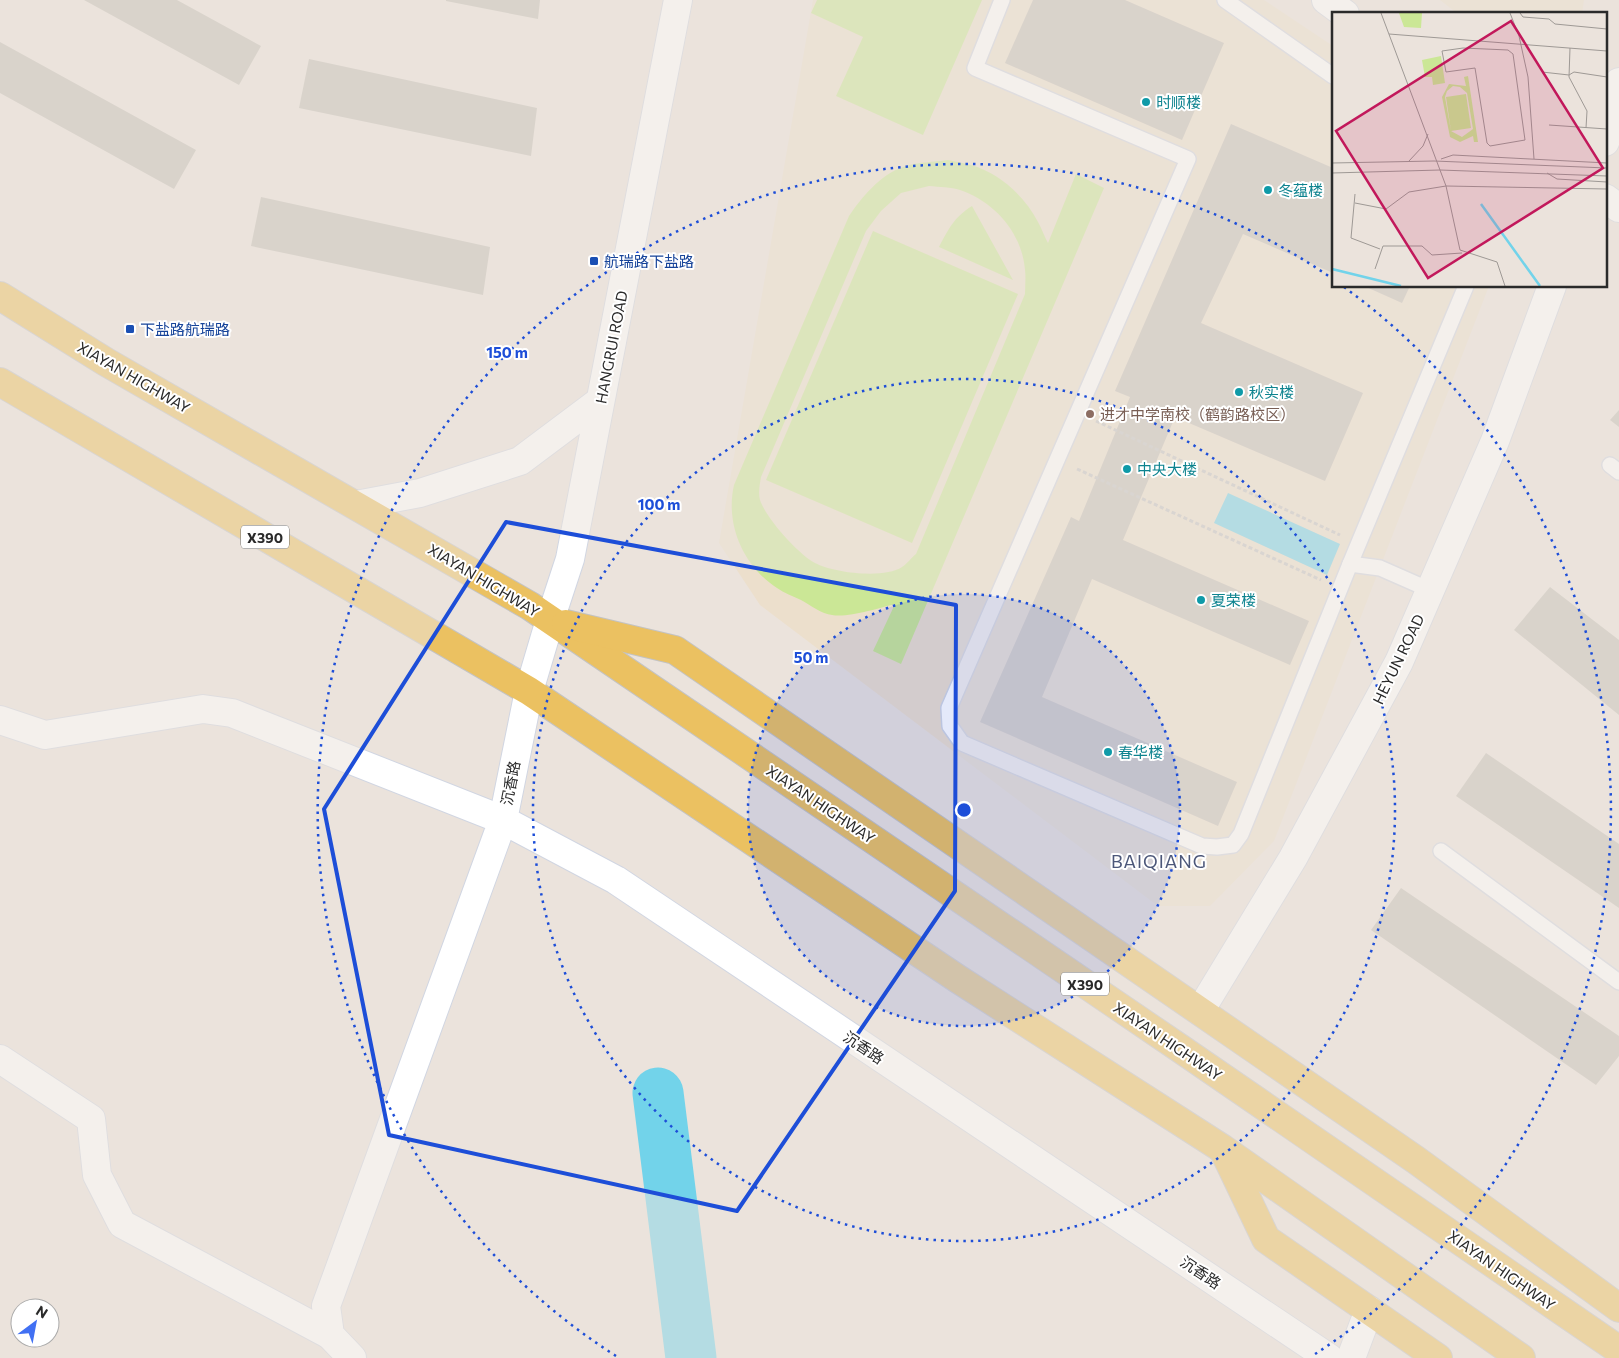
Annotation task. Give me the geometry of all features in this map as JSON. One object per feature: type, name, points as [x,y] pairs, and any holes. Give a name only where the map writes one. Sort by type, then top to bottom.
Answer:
[{"type":"main road","name":"XIAYAN HIGHWAY","points":[[0,296],[106,362],[530,606],[1173,1043],[1619,1350]]},
{"type":"main road","name":"X390","points":[[0,382],[529,691],[958,978],[1223,1149],[1521,1358]]},
{"type":"main road","points":[[550,620],[675,650],[1416,1160],[1619,1308]]},
{"type":"main road","points":[[1223,1149],[1266,1239],[1438,1358]]},
{"type":"main road","points":[[1416,1160],[1551,1303]]},
{"type":"street","name":"HANGRUI ROAD","points":[[529,691],[570,558],[678,0]]},
{"type":"street","points":[[1326,0],[1342,12]]},
{"type":"street","points":[[1606,140],[1611,127],[1619,82]]},
{"type":"street","points":[[1606,199],[1619,208]]},
{"type":"street","name":"HEYUN ROAD","points":[[1200,1010],[1294,858],[1399,662],[1495,441],[1551,288]]},
{"type":"street","points":[[356,505],[420,493],[520,461],[600,402]]},
{"type":"street","name":"沉香路","points":[[529,691],[503,820],[616,880],[1329,1358]]},
{"type":"street","points":[[0,720],[45,735],[203,710],[232,713],[503,820],[326,1306],[330,1335]]},
{"type":"street","points":[[0,1059],[92,1119],[96,1175],[122,1224],[330,1335],[352,1358]]},
{"type":"street","points":[[1351,1358],[1369,1310]]},
{"type":"lane","points":[[1002,0],[975,68],[1188,160],[949,708],[950,726],[962,743],[1202,846],[1217,848],[1233,845],[1241,834],[1350,564],[1465,288]]},
{"type":"lane","points":[[1225,0],[1332,75]]},
{"type":"lane","points":[[1350,564],[1380,568],[1430,590]]},
{"type":"lane","points":[[1441,851],[1619,982]]},
{"type":"path","points":[[1057,460],[1322,581],[1350,564],[1345,538],[1078,412]]},
{"type":"highlighted area","points":[[506,522],[956,605],[955,891],[737,1211],[389,1135],[324,809]]},
{"type":"shaded area","name":"进才中学南校（鹤韵路校区）","points":[[813,0],[1264,0],[1332,45],[1332,288],[1488,288],[1274,841],[1210,906],[1158,906],[760,605],[719,543]]},
{"type":"shaded area","points":[[1440,0],[1584,0],[1582,12],[1455,12]]},
{"type":"green space","points":[[817,0],[982,0],[923,135],[836,96],[863,37],[811,13]]},
{"type":"green space","points":[[948,160],[981,169],[1010,187],[1033,212],[1048,243],[1076,174],[1104,188],[901,664],[873,651],[895,604],[839,616],[820,611],[780,590],[765,579],[755,568],[739,543],[732,514],[732,500],[734,485],[849,216],[872,187],[887,175],[914,164]],"holes":[[[929,186],[956,189],[973,195],[995,211],[1004,221],[1012,232],[1023,256],[1025,294],[916,554],[906,564],[894,571],[872,574],[834,570],[815,563],[800,552],[776,525],[763,508],[760,500],[761,477],[866,231],[881,211],[901,193]]]},
{"type":"green space","points":[[972,206],[1013,280],[939,247],[956,219]]},
{"type":"green space","points":[[873,231],[1018,294],[912,543],[766,480]]},
{"type":"water","points":[[1228,493],[1340,544],[1327,575],[1214,523]]},
{"type":"building","points":[[84,0],[177,0],[261,46],[239,85]]},
{"type":"building","points":[[446,0],[540,0],[538,19]]},
{"type":"building","name":"时顺楼","points":[[1033,0],[1125,0],[1224,43],[1182,140],[1005,63]]},
{"type":"building","points":[[0,42],[196,150],[174,189],[0,93]]},
{"type":"building","points":[[309,59],[537,108],[531,156],[299,108]]},
{"type":"building","points":[[1231,124],[1332,168],[1332,273],[1243,234],[1201,323],[1363,393],[1325,481],[1175,417],[1123,540],[1309,621],[1290,665],[1092,579],[1042,697],[1237,782],[1218,826],[980,722],[1071,517],[1079,521],[1130,397],[1115,391]]},
{"type":"building","points":[[261,197],[490,247],[483,295],[251,246]]},
{"type":"building","points":[[1368,288],[1409,288],[1402,303]]},
{"type":"building","points":[[1619,410],[1619,427],[1610,420]]},
{"type":"building","points":[[1550,587],[1619,640],[1619,715],[1514,630]]},
{"type":"building","points":[[1486,753],[1619,844],[1619,908],[1456,796]]},
{"type":"building","points":[[1401,888],[1619,1036],[1619,1056],[1596,1085],[1371,930]]},
{"type":"waterway","points":[[658,1093],[691,1358]]},
{"type":"place","name":"时顺楼","points":[[1146,102]]},
{"type":"place","name":"冬蕴楼","points":[[1268,190]]},
{"type":"place","name":"航瑞路下盐路","points":[[594,261]]},
{"type":"place","name":"下盐路航瑞路","points":[[130,329]]},
{"type":"place","name":"秋实楼","points":[[1239,392]]},
{"type":"place","name":"进才中学南校（鹤韵路校区）","points":[[1090,414]]},
{"type":"place","name":"中央大楼","points":[[1127,469]]},
{"type":"place","name":"夏荣楼","points":[[1201,600]]},
{"type":"place","name":"春华楼","points":[[1108,752]]},
{"type":"district","name":"BAIQIANG","points":[[1159,861]]}]
